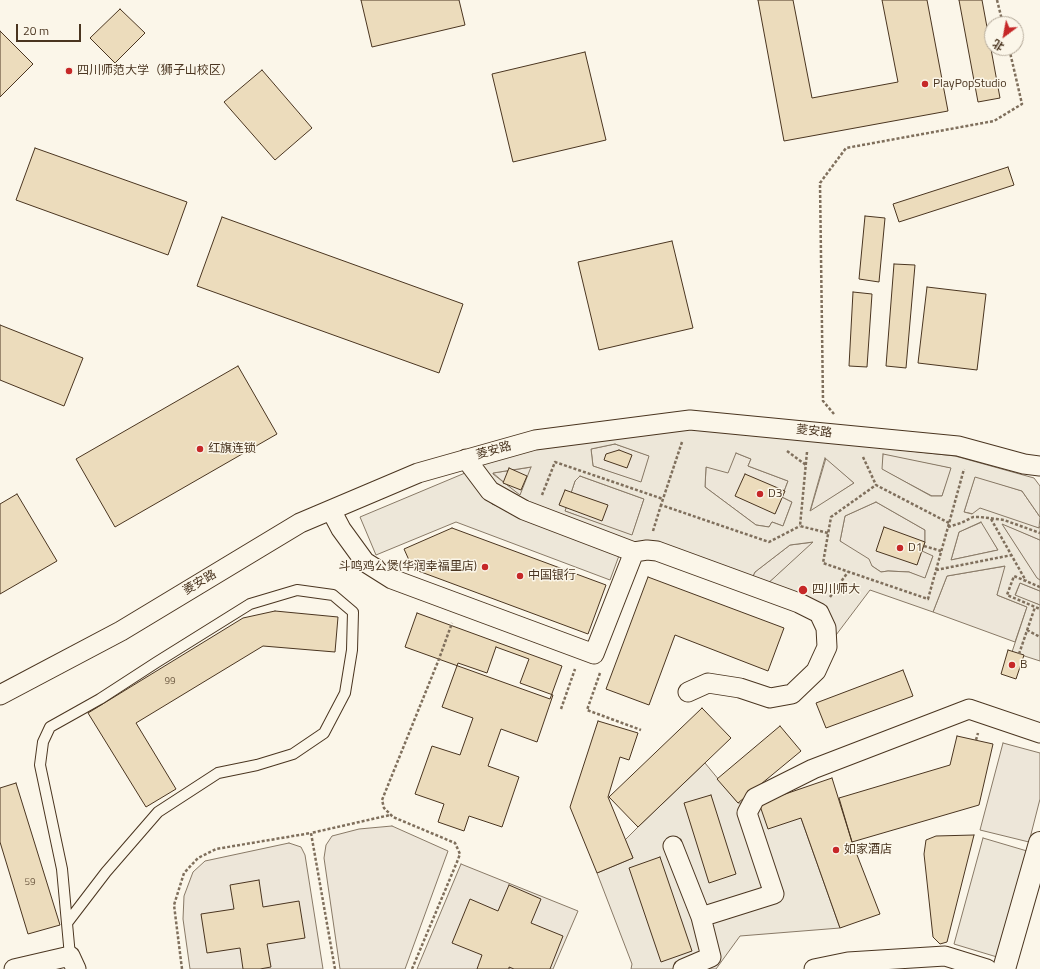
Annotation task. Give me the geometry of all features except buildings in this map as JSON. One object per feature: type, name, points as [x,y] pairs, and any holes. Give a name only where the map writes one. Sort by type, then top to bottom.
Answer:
[{"type":"main road","points":[[1004,969],[1040,843]]},
{"type":"street","name":"菱安路","points":[[0,695],[121,630],[300,523],[418,473],[535,440],[690,420],[958,446],[1024,464],[1040,466]]},
{"type":"street","points":[[466,459],[490,491],[524,510],[640,551],[657,551],[799,603],[819,612],[826,628],[827,648],[816,671],[792,694],[770,698],[740,688],[708,684],[688,692]]},
{"type":"street","points":[[331,510],[341,529],[365,562],[392,579],[594,654],[640,551]]},
{"type":"street","points":[[701,917],[774,894],[747,813],[754,798],[813,770],[969,709],[1040,733]]},
{"type":"street","points":[[673,846],[701,917],[711,958],[683,969]]},
{"type":"street","points":[[814,969],[848,962],[945,956],[987,969]]},
{"type":"street","points":[[14,969],[73,962]]},
{"type":"lane","points":[[67,923],[106,872],[158,812],[218,773],[293,754],[324,733],[345,693],[352,650],[353,612],[333,595],[297,590],[250,604],[100,699],[50,727],[43,742],[40,766],[62,869],[67,923],[73,962]]},
{"type":"path","points":[[997,0],[1001,16]]},
{"type":"path","points":[[950,523],[876,484],[853,436],[823,401],[820,183],[846,148],[994,121],[1022,104],[1011,56]]},
{"type":"path","points":[[800,526],[809,431]]},
{"type":"path","points":[[640,551],[663,500],[682,442],[689,442]]},
{"type":"path","points":[[876,484],[831,517],[823,563],[928,599],[970,449]]},
{"type":"path","points":[[786,451],[806,465]]},
{"type":"path","points":[[535,514],[556,462],[663,500]]},
{"type":"path","points":[[661,505],[769,542],[800,526],[828,533]]},
{"type":"path","points":[[948,527],[974,517],[991,518],[1004,520],[1040,533]]},
{"type":"path","points":[[991,518],[1027,582]]},
{"type":"path","points":[[924,546],[941,552]]},
{"type":"path","points":[[936,570],[1012,555]]},
{"type":"path","points":[[819,612],[848,572]]},
{"type":"path","points":[[1040,586],[1014,576],[1007,595],[1040,609]]},
{"type":"path","points":[[412,969],[460,854],[455,843],[393,817],[384,808],[382,800],[460,604]]},
{"type":"path","points":[[1019,654],[1036,607]]},
{"type":"path","points":[[1027,630],[1040,637]]},
{"type":"path","points":[[594,654],[591,666],[601,670],[587,710],[641,730]]},
{"type":"path","points":[[561,709],[575,668]]},
{"type":"path","points":[[182,969],[174,905],[184,873],[198,858],[216,849],[311,833],[390,814]]},
{"type":"path","points":[[311,833],[335,969]]},
{"type":"shaded area","points":[[686,429],[955,456],[1034,478],[1040,486],[1040,517],[1022,491],[975,477],[964,512],[972,514],[980,508],[1039,528],[1040,526],[1040,540],[1002,524],[1037,578],[1040,580],[1040,591],[1020,583],[1015,595],[1040,605],[1040,661],[1012,652],[1027,607],[997,595],[1005,566],[947,576],[933,612],[870,590],[830,643],[830,628],[764,587],[813,542],[790,545],[755,572],[750,582],[636,547],[493,488],[474,464],[537,448]],"holes":[[[615,444],[649,456],[641,482],[593,466],[591,449]],[[736,453],[751,459],[748,466],[788,481],[782,497],[792,502],[783,526],[772,522],[769,527],[756,525],[705,487],[706,467],[728,473]],[[883,454],[951,468],[942,496],[931,496],[882,469]],[[825,458],[854,483],[810,511]],[[531,467],[520,495],[493,473]],[[580,476],[644,499],[632,535],[565,511],[575,481]],[[876,502],[925,530],[925,542],[922,551],[933,556],[925,578],[909,572],[881,572],[872,566],[869,559],[840,541],[845,516]],[[981,522],[998,550],[951,560],[959,532]]]},
{"type":"shaded area","points":[[615,444],[650,456],[641,483],[593,466],[591,449]]},
{"type":"shaded area","points":[[736,453],[751,459],[748,466],[788,481],[782,497],[792,502],[783,526],[772,522],[769,527],[756,525],[705,487],[706,467]]},
{"type":"shaded area","points":[[883,453],[952,468],[942,496],[932,496],[881,469]]},
{"type":"shaded area","points":[[826,458],[854,483],[810,512]]},
{"type":"shaded area","points":[[532,467],[520,496],[493,473]]},
{"type":"shaded area","points":[[465,473],[492,504],[620,553],[610,580],[456,522],[376,555],[360,517]]},
{"type":"shaded area","points":[[580,476],[644,499],[632,536],[565,511],[575,481]]},
{"type":"shaded area","points":[[975,476],[1022,491],[1040,517],[1039,528],[964,512]]},
{"type":"shaded area","points":[[876,502],[925,530],[925,542],[933,556],[925,579],[909,572],[881,572],[840,541],[845,516]]},
{"type":"shaded area","points":[[982,522],[998,550],[951,560],[959,532]]},
{"type":"shaded area","points":[[1001,523],[1040,540],[1040,580],[1037,579]]},
{"type":"shaded area","points":[[814,542],[764,587],[750,582],[755,572],[790,545]]},
{"type":"shaded area","points":[[1006,566],[997,595],[1027,607],[1015,642],[933,612],[947,576]]},
{"type":"shaded area","points":[[1020,583],[1040,591],[1040,605],[1015,596]]},
{"type":"shaded area","points":[[1003,743],[1040,753],[1040,799],[1029,842],[980,830]]},
{"type":"shaded area","points":[[705,763],[738,803],[752,803],[801,818],[840,928],[740,936],[716,969],[631,969],[632,964],[597,873],[633,858],[625,840]]},
{"type":"shaded area","points":[[392,826],[448,851],[405,969],[340,969],[324,858],[326,845],[332,836],[359,829]]},
{"type":"shaded area","points":[[983,838],[1027,851],[997,957],[954,944]]},
{"type":"shaded area","points":[[289,843],[301,847],[305,855],[323,969],[190,969],[183,919],[184,896],[193,872],[205,861]]},
{"type":"shaded area","points":[[461,864],[578,911],[553,969],[417,969]]},
{"type":"place","name":"四川师范大学（狮子山校区）","points":[[69,71]]},
{"type":"place","name":"PlayPopStudio","points":[[925,84]]},
{"type":"place","name":"红旗连锁","points":[[200,449]]},
{"type":"place","name":"D3","points":[[760,494]]},
{"type":"place","name":"D1","points":[[900,548]]},
{"type":"place","name":"斗鸣鸡公煲(华润幸福里店)","points":[[485,567]]},
{"type":"place","name":"中国银行","points":[[520,576]]},
{"type":"place","name":"四川师大","points":[[803,590]]},
{"type":"place","name":"B","points":[[1012,665]]},
{"type":"place","name":"如家酒店","points":[[836,850]]}]
